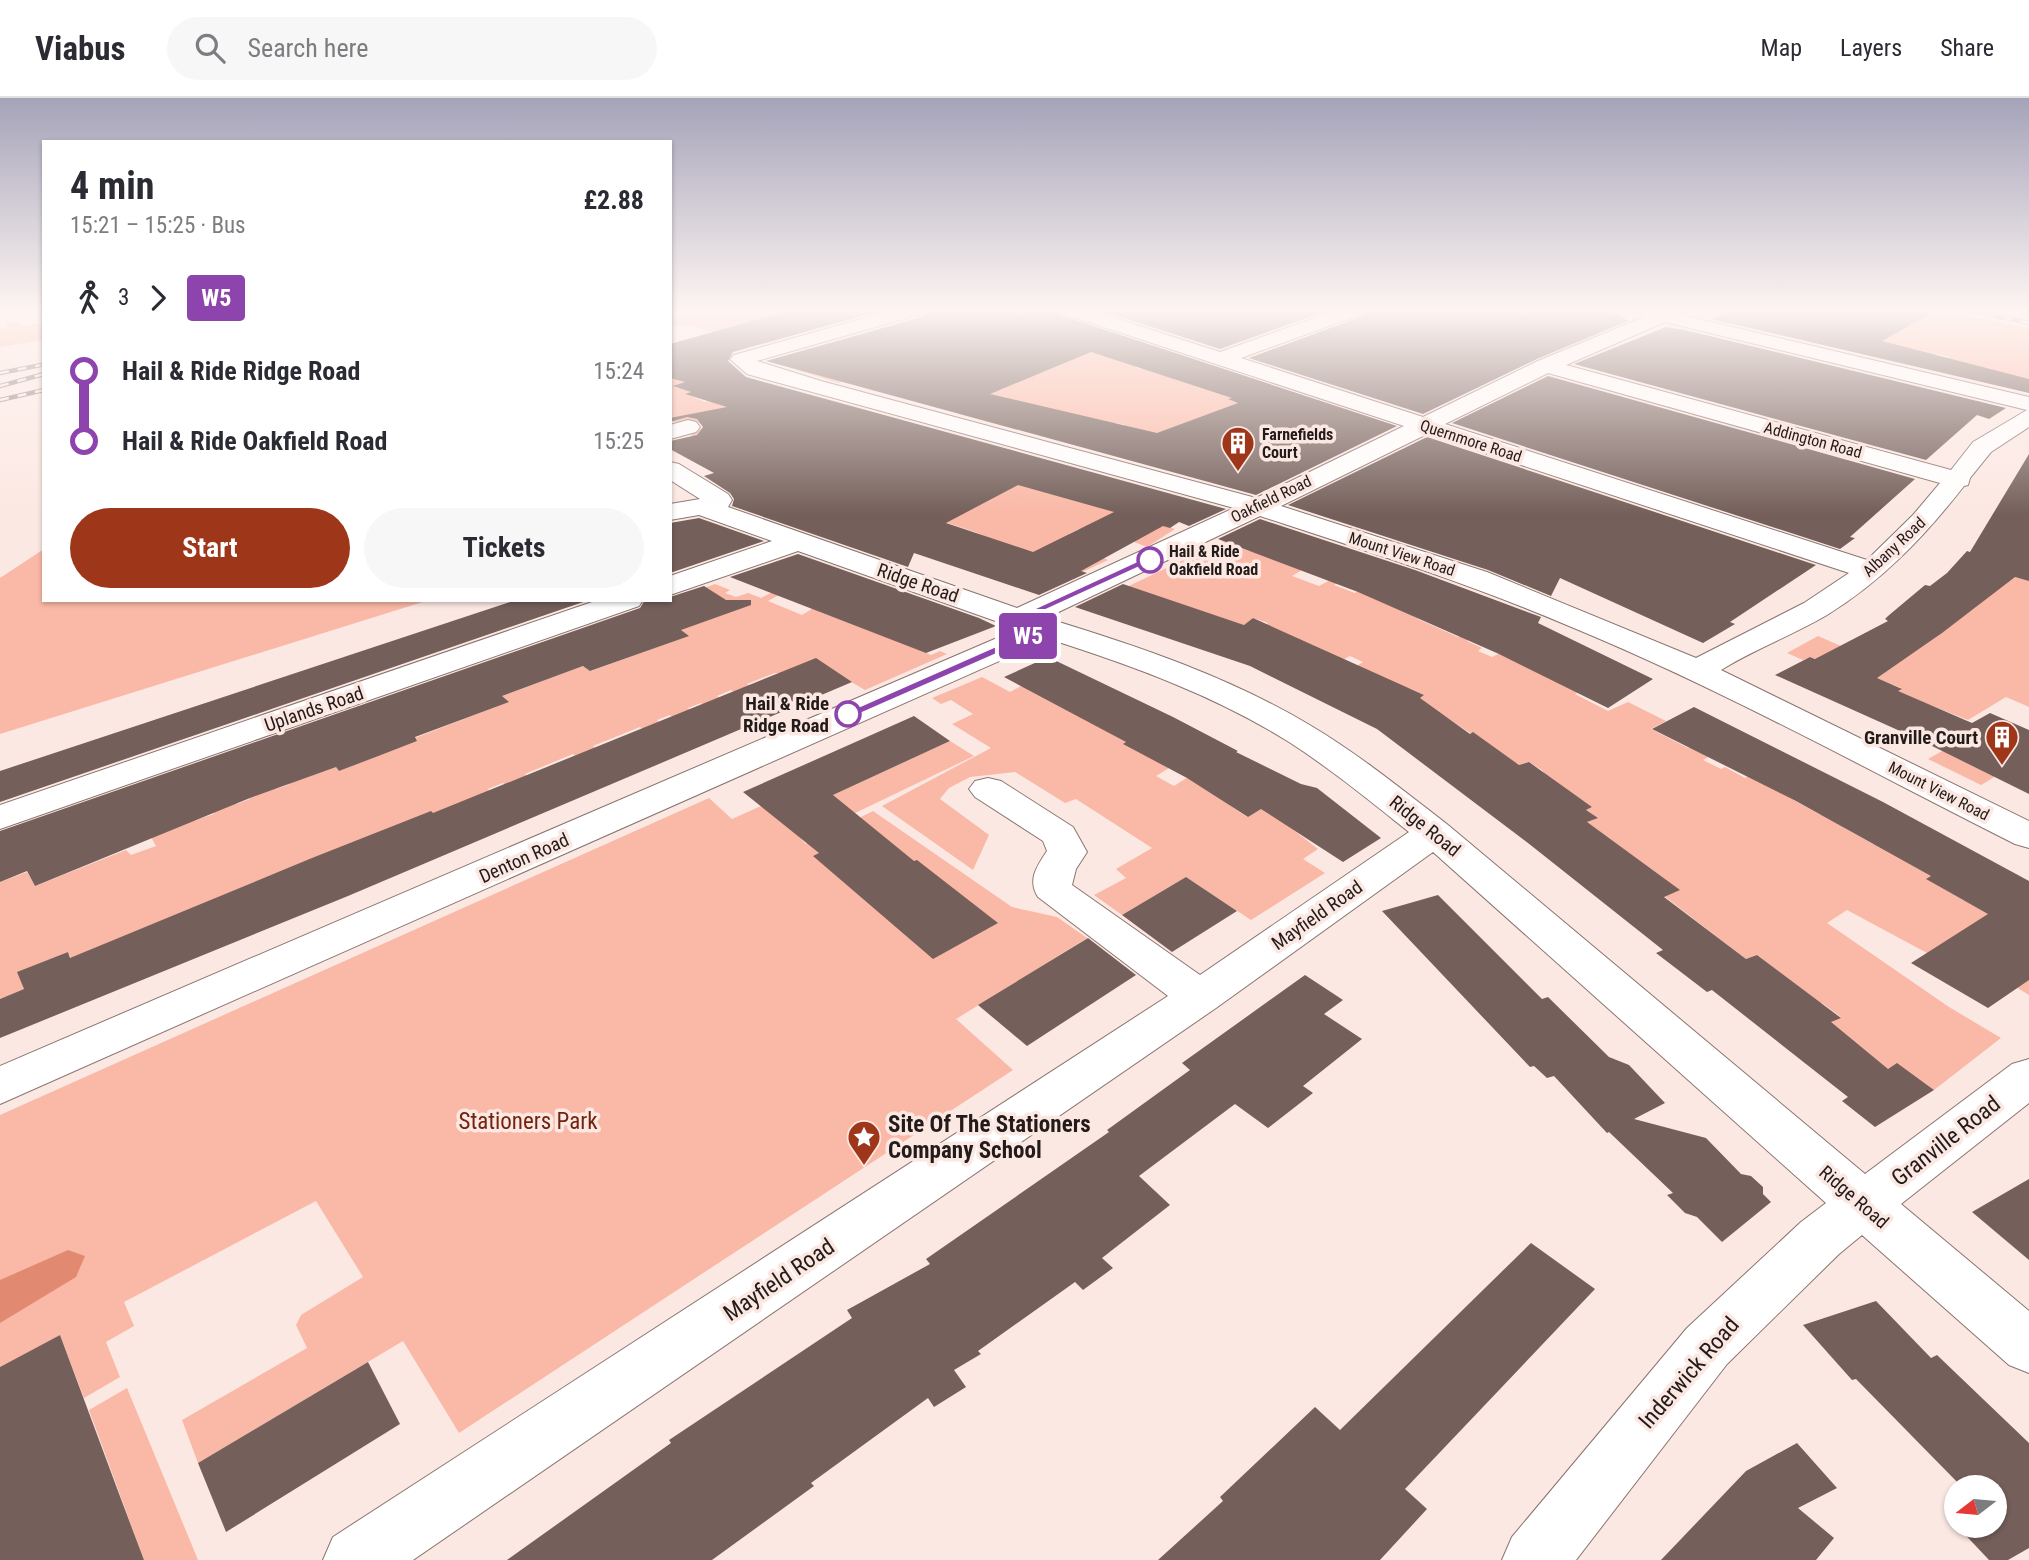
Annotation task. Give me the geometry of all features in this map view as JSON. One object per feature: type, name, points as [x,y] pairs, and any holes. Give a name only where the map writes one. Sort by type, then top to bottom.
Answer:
[{"type":"street","name":"Mount View Road","points":[[786,378],[1255,506],[1477,578],[1700,672],[2029,836]]},
{"type":"street","name":"Quernmore Road","points":[[1279,378],[1872,571]]},
{"type":"street","name":"Oakfield Road","points":[[1032,623],[1255,506],[1520,378]]},
{"type":"street","name":"Addington Road","points":[[1590,378],[1959,480]]},
{"type":"street","points":[[1927,378],[2029,404]]},
{"type":"street","name":"Albany Road","points":[[1700,672],[1711,662],[1815,609],[1872,571],[1923,521],[1959,480],[1982,447],[2029,417]]},
{"type":"street","points":[[672,470],[719,500],[706,509],[672,512]]},
{"type":"street","name":"Ridge Road","points":[[706,509],[1032,623],[1133,655],[1213,689],[1300,734],[1366,779],[1434,833],[2029,1347]]},
{"type":"street","points":[[672,585],[796,542]]},
{"type":"street","name":"Uplands Road","points":[[0,818],[622,602]]},
{"type":"street","name":"Denton Road","points":[[0,1086],[1032,623]]},
{"type":"street","points":[[988,789],[1059,835],[1065,843],[1067,852],[1060,859],[1052,878],[1052,888],[1061,897],[1200,997]]},
{"type":"street","name":"Mayfield Road","points":[[356,1560],[1200,997],[1434,833]]},
{"type":"street","name":"Granville Road","points":[[1864,1206],[2029,1077]]},
{"type":"street","name":"Inderwick Road","points":[[1535,1560],[1706,1346],[1820,1238],[1864,1206]]},
{"type":"green space","points":[[672,378],[685,382],[674,387],[703,387],[686,394],[705,402],[726,394],[1175,529],[1147,547],[1103,530],[1094,534],[1079,529],[1069,534],[1074,546],[1108,560],[1061,582],[1048,563],[975,532],[706,444],[688,433],[708,427],[694,421],[676,423],[672,420]]},
{"type":"green space","points":[[823,378],[850,378],[838,383]]},
{"type":"green space","points":[[923,378],[1190,378],[1241,395],[1229,399],[1238,403],[1229,467],[1122,424],[1116,423],[1104,429]]},
{"type":"green space","points":[[1223,541],[1249,551],[1255,548],[1307,567],[1292,576],[1319,586],[1336,577],[1342,579],[1334,585],[1355,593],[1365,587],[1420,620],[1458,637],[1472,630],[1467,641],[1482,648],[1478,651],[1492,657],[1512,647],[1592,685],[1575,694],[1608,711],[1628,702],[1666,721],[1651,729],[1688,748],[1703,741],[1721,750],[1703,760],[1721,769],[1725,767],[1745,778],[1762,770],[1783,794],[1821,815],[1826,813],[1843,827],[1873,844],[1886,838],[1941,870],[1927,879],[1963,900],[1979,892],[2029,932],[2029,995],[1944,943],[1927,953],[1847,910],[1827,923],[1949,1007],[2001,1038],[1934,1090],[1898,1064],[1886,1070],[1828,1023],[1841,1017],[1822,1003],[1810,1009],[1778,971],[1757,955],[1746,959],[1664,896],[1679,890],[1585,823],[1597,818],[1586,810],[1592,807],[1579,798],[1565,802],[1542,770],[1529,762],[1519,765],[1446,717],[1422,724],[1401,710],[1424,695],[1409,688],[1402,692],[1352,669],[1363,662],[1350,656],[1320,672],[1326,651],[1312,645],[1307,647],[1246,641],[1268,623],[1253,618],[1244,625],[1135,589],[1110,595]]},
{"type":"green space","points":[[42,550],[42,602],[423,602],[0,734],[0,578]]},
{"type":"green space","points":[[2029,572],[2029,707],[2006,697],[1968,720],[1930,705],[1923,709],[1886,698],[1901,688],[1862,672],[1811,657],[1803,660],[1787,653],[1818,636],[1864,656],[1900,645],[1916,651],[1976,607],[2007,575],[2023,579]]},
{"type":"green space","points":[[715,584],[730,590],[725,593],[736,597],[748,593],[761,598],[774,591],[781,594],[768,601],[802,615],[815,607],[820,612],[931,655],[940,651],[947,654],[865,690],[834,672],[775,673],[747,684],[756,691],[741,697],[731,690],[717,696],[726,702],[710,709],[701,703],[688,708],[697,715],[679,722],[670,715],[657,720],[665,728],[648,734],[640,727],[593,746],[600,753],[582,761],[573,754],[525,774],[532,781],[511,790],[503,783],[488,789],[495,797],[279,885],[271,875],[209,901],[76,969],[68,952],[18,972],[24,989],[0,999],[0,882],[27,872],[35,886],[126,850],[131,855],[156,846],[151,837],[191,812],[196,820],[214,814],[208,803],[231,795],[237,804],[250,799],[244,791],[270,781],[276,789],[288,785],[329,758],[339,771],[508,702],[502,696],[583,666],[591,671],[688,636],[681,630],[672,600]]},
{"type":"green space","points":[[982,677],[1010,692],[1023,685],[1126,742],[1124,744],[1174,765],[1156,776],[1174,786],[1199,770],[1229,805],[1247,817],[1264,807],[1318,849],[1303,859],[1325,873],[1251,920],[1186,877],[1122,915],[1094,895],[1126,878],[1116,869],[1152,848],[1076,799],[1065,803],[1015,772],[970,777],[949,788],[940,799],[989,835],[973,870],[882,806],[991,748],[952,724],[973,714],[951,700],[941,704],[932,698]]},
{"type":"green space","name":"Stationers Park","points":[[950,741],[974,756],[801,839],[806,844],[873,811],[1012,907],[1057,917],[1087,938],[956,1019],[1013,1070],[459,1433],[403,1341],[198,1463],[182,1420],[307,1348],[296,1325],[301,1315],[363,1277],[316,1201],[124,1302],[134,1326],[106,1342],[120,1377],[84,1398],[60,1335],[0,1367],[0,1115],[709,798],[732,819],[761,806],[840,801],[833,795]]},
{"type":"green space","points":[[1944,750],[1996,776],[1981,785],[1928,759]]},
{"type":"green space","points":[[127,1388],[198,1560],[144,1560],[89,1410]]},
{"type":"shaded area","points":[[68,1250],[85,1256],[76,1277],[0,1323],[0,1280]]},
{"type":"building","points":[[672,378],[750,378],[1226,509],[1189,526],[1179,522],[1170,528],[1163,526],[1081,571],[1087,573],[1039,595],[914,553],[908,567],[732,506],[734,499],[730,493],[704,476],[714,473],[672,450],[672,441],[697,435],[703,427],[697,419],[687,417],[672,421],[672,418],[727,407],[685,394],[691,392],[673,386],[685,382]],"holes":[[[1018,485],[1114,512],[1033,552],[946,523]]]},
{"type":"building","points":[[829,378],[1028,378],[990,394],[1157,433],[1238,403],[1228,399],[1232,398],[1171,378],[1252,378],[1397,426],[1256,495]]},
{"type":"building","points":[[1312,378],[1497,378],[1423,414]]},
{"type":"building","points":[[1543,378],[1556,378],[1915,479],[1850,537],[1855,538],[1840,549],[1452,423]]},
{"type":"building","points":[[1626,378],[1883,378],[2006,408],[1989,419],[1977,415],[1926,460]]},
{"type":"building","points":[[1966,378],[2026,378],[2029,379],[2029,393]]},
{"type":"building","points":[[1427,437],[1816,565],[1730,622],[1735,624],[1703,643],[1560,578],[1551,596],[1488,570],[1288,505]]},
{"type":"building","points":[[2029,454],[2029,581],[2015,577],[1877,678],[1902,689],[1898,691],[1972,723],[1990,713],[2029,730],[2029,794],[1920,740],[1775,675],[1810,657],[1815,659],[1888,621],[1885,619],[1925,585],[1930,586],[1947,573],[1967,551],[1970,552]]},
{"type":"building","points":[[699,518],[764,541],[672,572],[672,523]]},
{"type":"building","points":[[1260,519],[1415,570],[1541,617],[1538,623],[1653,679],[1608,708],[1499,654],[1358,592],[1218,539]]},
{"type":"building","points":[[798,554],[996,626],[926,653],[730,577]]},
{"type":"building","points":[[1123,584],[1244,625],[1253,618],[1424,695],[1420,698],[1470,734],[1473,732],[1519,765],[1529,762],[1592,807],[1586,810],[1598,818],[1587,822],[1680,890],[1664,897],[1746,959],[1757,955],[1841,1018],[1831,1022],[1888,1069],[1897,1063],[1934,1090],[1875,1127],[1842,1101],[1848,1097],[1712,990],[1707,992],[1656,953],[1663,950],[1528,843],[1377,729],[1250,666],[1075,607]]},
{"type":"building","points":[[704,586],[726,600],[751,600],[751,605],[681,630],[689,636],[590,671],[583,666],[502,696],[509,702],[415,737],[417,741],[339,771],[336,767],[250,798],[35,886],[27,871],[0,882],[0,831],[640,608],[644,602],[672,602],[672,596]]},
{"type":"building","points":[[510,602],[583,602],[0,802],[0,771]]},
{"type":"building","points":[[1048,657],[1173,717],[1301,784],[1317,788],[1381,838],[1343,862],[1261,809],[1248,817],[1187,778],[1123,744],[1126,742],[1004,677]]},
{"type":"building","points":[[816,658],[852,682],[348,896],[0,1038],[0,999],[24,989],[17,972],[68,952],[70,958],[312,858],[431,811],[433,813]]},
{"type":"building","points":[[1694,707],[1883,802],[2029,881],[2029,980],[1988,1008],[1911,963],[1988,914],[1926,879],[1931,876],[1796,801],[1652,729]]},
{"type":"building","points":[[914,716],[950,741],[833,795],[914,861],[917,860],[998,923],[933,959],[813,856],[819,853],[743,792]]},
{"type":"building","points":[[1186,877],[1237,911],[1172,952],[1122,915]]},
{"type":"building","points":[[1438,895],[1542,999],[1548,997],[1609,1057],[1629,1065],[1665,1103],[1634,1119],[1706,1138],[1741,1174],[1751,1176],[1763,1187],[1763,1194],[1771,1202],[1722,1242],[1697,1217],[1685,1213],[1667,1195],[1673,1193],[1607,1133],[1554,1076],[1547,1078],[1534,1066],[1530,1067],[1382,911]]},
{"type":"building","points":[[1088,938],[1136,975],[1027,1046],[978,1005]]},
{"type":"building","points":[[1305,975],[1343,1000],[1324,1014],[1362,1039],[1303,1086],[1313,1093],[1268,1128],[1235,1104],[1139,1176],[1170,1205],[1102,1258],[1113,1268],[1083,1290],[1075,1282],[978,1351],[981,1354],[954,1370],[966,1387],[934,1407],[928,1398],[811,1483],[814,1486],[712,1560],[507,1560],[671,1443],[669,1440],[852,1318],[847,1310],[930,1264],[926,1259],[1109,1132],[1107,1130],[1190,1070],[1182,1063]]},
{"type":"building","points":[[2029,1179],[2029,1260],[1972,1212]]},
{"type":"building","points":[[1531,1243],[1595,1289],[1405,1489],[1427,1509],[1380,1560],[1158,1560],[1223,1501],[1220,1497],[1315,1407],[1340,1430]]},
{"type":"building","points":[[1876,1301],[1931,1358],[1937,1355],[2029,1443],[2029,1548],[2008,1560],[1989,1560],[1968,1538],[2007,1538],[2007,1475],[1950,1475],[1856,1379],[1852,1380],[1803,1325]]},
{"type":"building","points":[[60,1335],[144,1560],[0,1560],[0,1367]]},
{"type":"building","points":[[368,1362],[400,1424],[226,1532],[198,1463]]},
{"type":"building","points":[[1797,1443],[1837,1488],[1798,1508],[1834,1538],[1816,1560],[1661,1560],[1746,1471]]},
{"type":"railway","points":[[0,386],[29,378]]},
{"type":"railway","points":[[0,400],[42,390]]},
{"type":"bus line","name":"W5","points":[[848,714],[1047,628],[1018,619],[1150,560]]},
{"type":"place","name":"Farnefields Court","points":[[1238,473]]},
{"type":"place","name":"Hail & Ride Oakfield Road","points":[[1150,560]]},
{"type":"place","name":"Hail & Ride Ridge Road","points":[[848,714]]},
{"type":"place","name":"Granville Court","points":[[2002,767]]},
{"type":"place","name":"Site Of The Stationers Company School","points":[[864,1167]]}]
